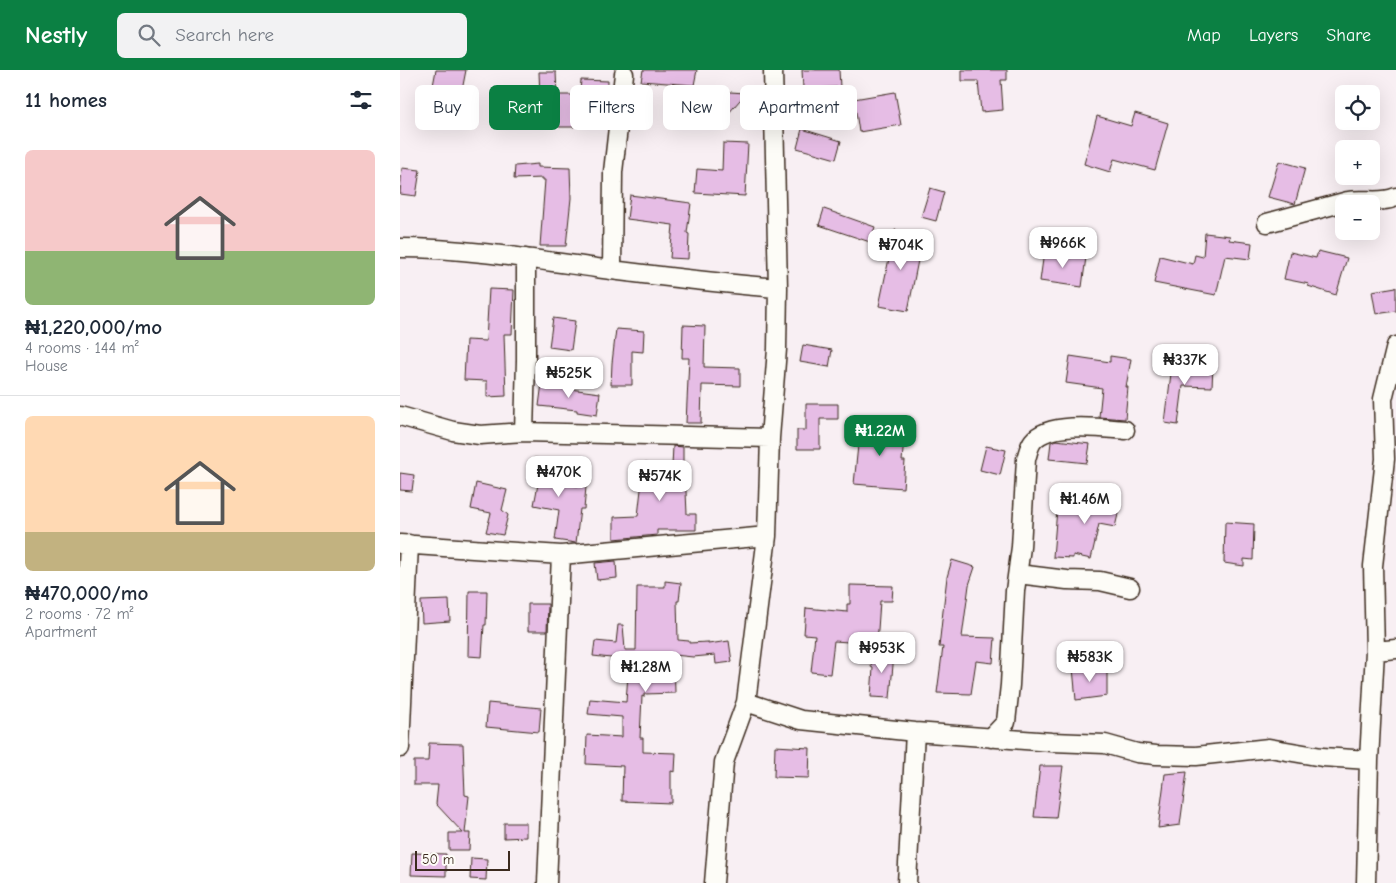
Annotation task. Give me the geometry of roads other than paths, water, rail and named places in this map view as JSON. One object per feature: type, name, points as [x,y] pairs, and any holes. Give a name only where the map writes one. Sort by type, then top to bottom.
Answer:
[{"type":"street","points":[[714,883],[724,762],[746,702],[767,536],[770,438],[777,349],[778,288],[773,70]]},
{"type":"street","points":[[612,270],[613,172],[624,74]]},
{"type":"street","points":[[1267,223],[1348,201],[1394,201]]},
{"type":"street","points":[[400,248],[420,248],[526,258],[688,280],[778,288]]},
{"type":"street","points":[[524,432],[526,258]]},
{"type":"street","points":[[1366,883],[1375,651],[1373,566],[1389,494],[1385,459],[1383,399],[1396,346]]},
{"type":"street","points":[[400,416],[453,431],[480,435],[524,432],[770,438]]},
{"type":"street","points":[[991,738],[1006,722],[1015,591],[1021,547],[1026,460],[1033,441],[1047,432],[1061,429],[1092,427],[1125,430]]},
{"type":"street","points":[[400,748],[404,544],[561,555],[767,536]]},
{"type":"street","points":[[547,883],[561,555]]},
{"type":"street","points":[[1018,574],[1067,580],[1100,581],[1130,588]]},
{"type":"street","points":[[1375,651],[1396,649]]},
{"type":"street","points":[[746,702],[801,720],[915,732],[1105,744],[1138,753],[1156,755],[1196,756],[1269,748],[1322,757],[1370,760]]},
{"type":"street","points":[[906,883],[915,732]]}]
